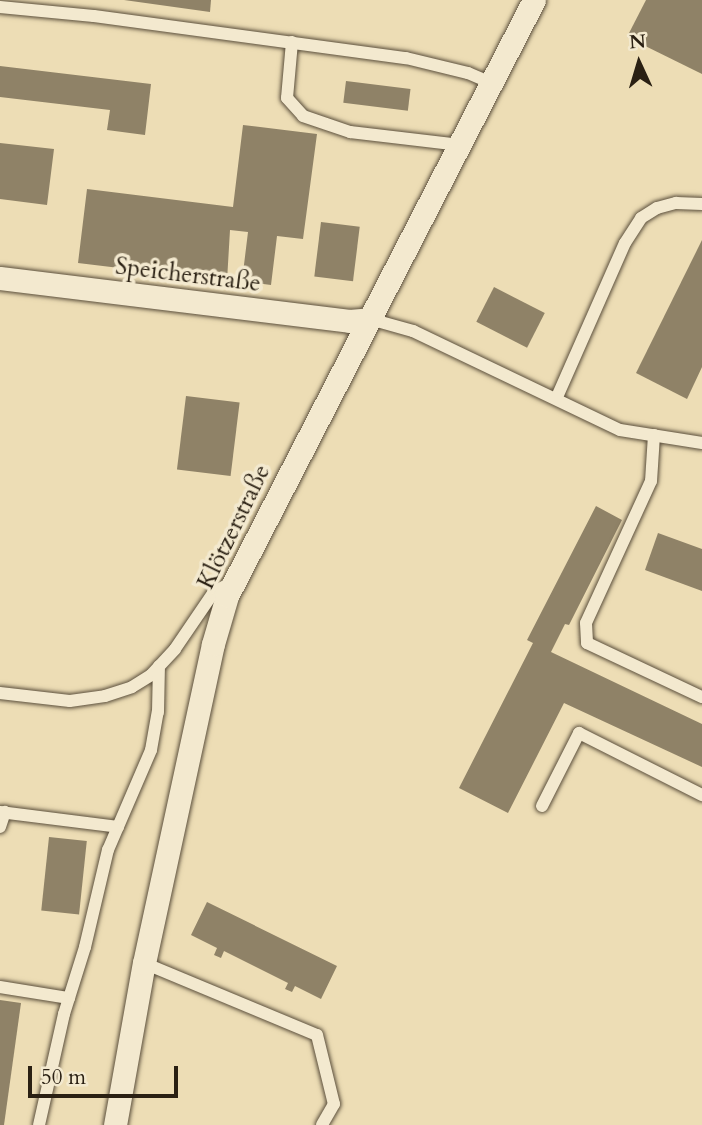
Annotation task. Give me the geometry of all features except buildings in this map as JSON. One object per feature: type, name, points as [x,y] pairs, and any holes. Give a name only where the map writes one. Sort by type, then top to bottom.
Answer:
[{"type":"street","name":"Klötzerstraße","points":[[115,1125],[144,963],[213,644],[234,580],[534,0]]},
{"type":"street","name":"Speicherstraße","points":[[0,278],[349,321],[370,319]]},
{"type":"lane","points":[[0,7],[406,58],[468,73],[492,83]]},
{"type":"lane","points":[[292,42],[287,98],[303,116],[350,132],[460,145]]},
{"type":"lane","points":[[556,397],[625,243],[641,218],[667,205],[702,204]]},
{"type":"lane","points":[[370,319],[413,331],[556,397],[620,430],[702,443]]},
{"type":"lane","points":[[654,435],[652,481],[586,622],[587,643],[702,697]]},
{"type":"lane","points":[[0,693],[70,701],[90,699],[132,687],[159,666],[214,593],[234,580]]},
{"type":"lane","points":[[39,1125],[108,850],[151,750],[158,712],[159,666]]},
{"type":"lane","points":[[542,806],[579,733],[702,795]]},
{"type":"lane","points":[[0,827],[2,812],[118,827]]},
{"type":"lane","points":[[144,963],[317,1035],[334,1104],[322,1125]]},
{"type":"lane","points":[[0,987],[69,998]]}]
